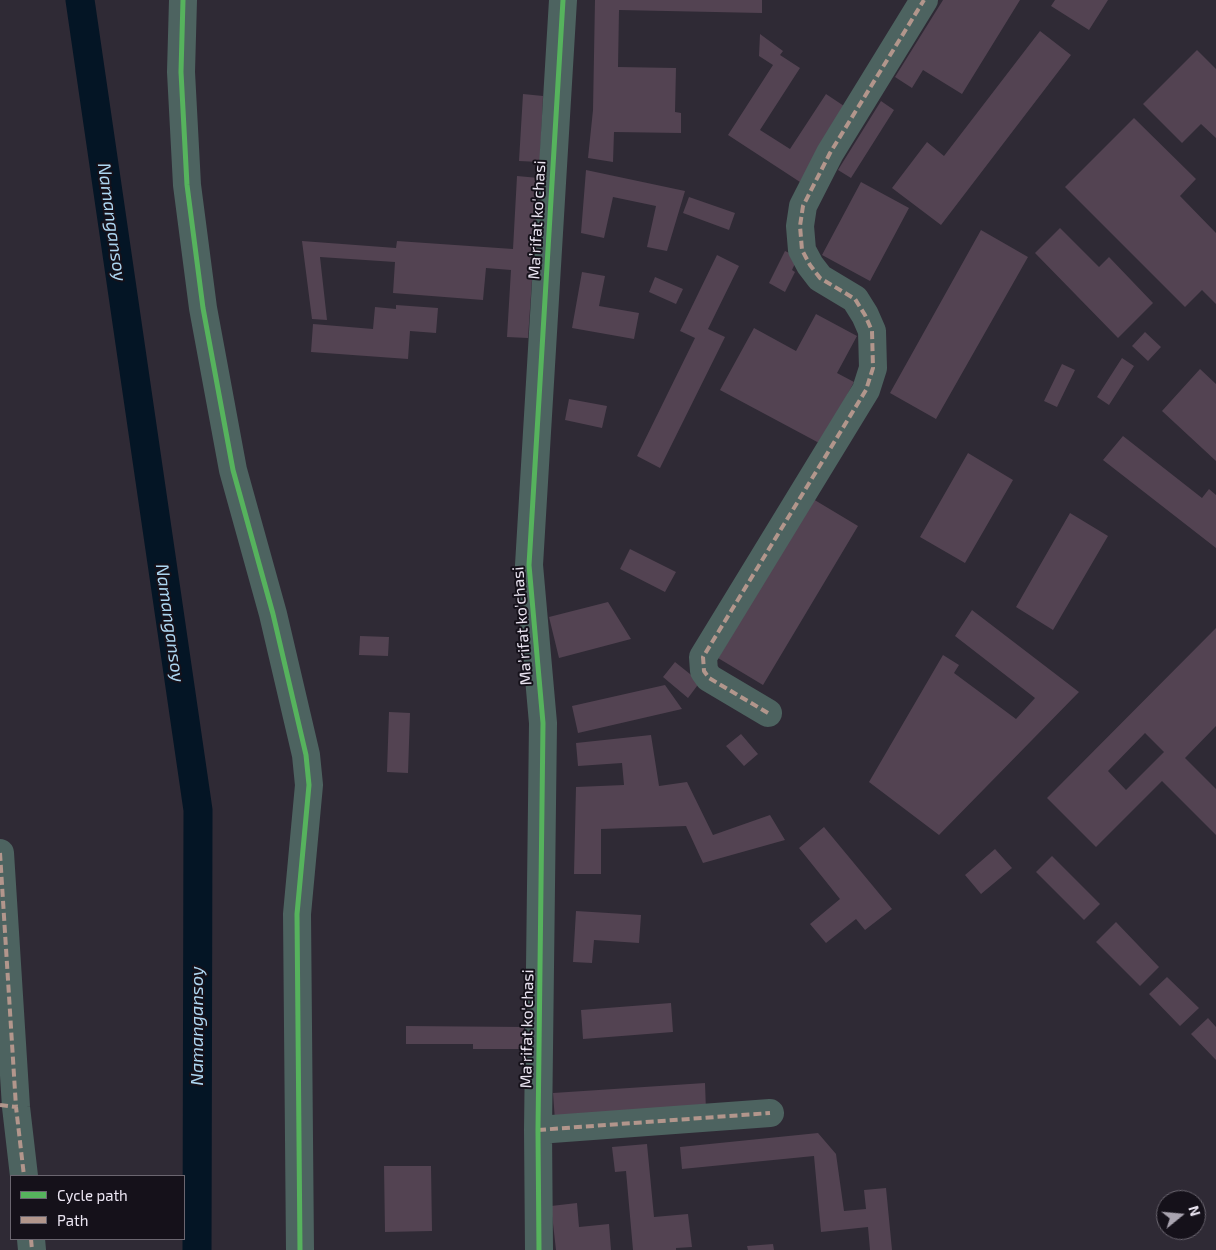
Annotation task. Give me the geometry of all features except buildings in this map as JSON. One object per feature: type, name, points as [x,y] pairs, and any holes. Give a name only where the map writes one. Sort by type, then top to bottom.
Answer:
[{"type":"street","points":[[183,0],[181,72],[187,185],[203,308],[232,470],[273,614],[306,755],[309,785],[297,914],[300,1250]]},
{"type":"street","name":"Maʼrifat ko'chasi","points":[[540,1250],[538,1130],[542,723],[529,565],[562,0]]},
{"type":"street","points":[[768,713],[709,678],[702,664],[703,657],[866,390],[873,368],[874,347],[872,331],[855,299],[820,278],[815,272],[802,250],[800,226],[803,206],[830,153],[924,0]]},
{"type":"street","points":[[0,853],[8,1106],[24,1175]]},
{"type":"street","points":[[538,1130],[770,1113]]},
{"type":"waterway","name":"Namangansoy","points":[[80,0],[198,810],[197,1250]]},
{"type":"marked path","points":[[768,713],[709,678],[704,671],[703,657],[866,390],[873,368],[872,331],[855,299],[820,278],[810,265],[802,250],[800,226],[803,206],[830,153],[924,0]]},
{"type":"marked path","points":[[0,853],[16,1107],[24,1175]]},
{"type":"marked path","points":[[0,1105],[16,1107]]},
{"type":"marked path","points":[[538,1130],[770,1113]]},
{"type":"marked path","points":[[31,1240],[32,1250]]},
{"type":"cycle path","points":[[183,0],[181,72],[187,185],[203,308],[233,470],[273,614],[306,755],[309,785],[297,914],[300,1250]]},
{"type":"cycle path","points":[[539,1250],[538,1130],[543,723],[529,565],[563,0]]}]
